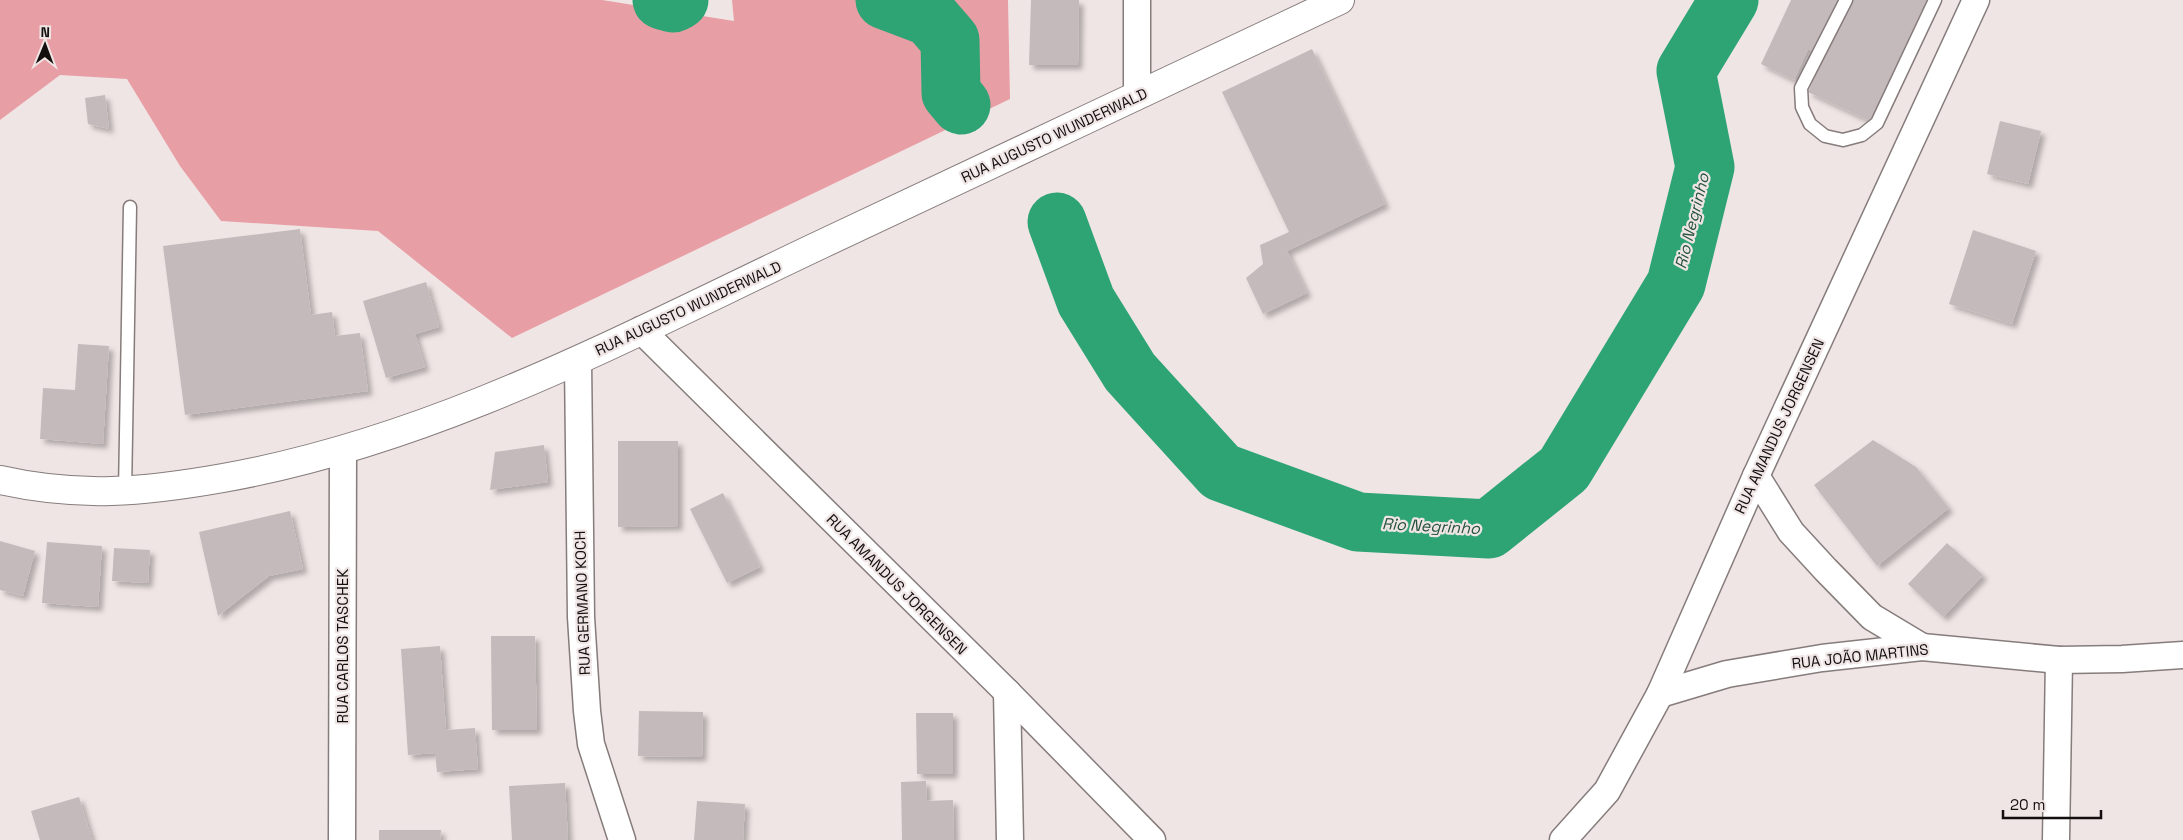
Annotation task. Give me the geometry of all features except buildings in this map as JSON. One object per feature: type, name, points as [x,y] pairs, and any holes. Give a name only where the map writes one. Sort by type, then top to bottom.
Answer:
[{"type":"main road","name":"RUA AUGUSTO WUNDERWALD","points":[[0,480],[20,485],[95,493],[125,492],[184,485],[261,471],[343,451],[423,425],[578,361],[1340,0]]},
{"type":"street","points":[[1137,0],[1137,95]]},
{"type":"street","name":"RUA AMANDUS JORGENSEN","points":[[1563,840],[1606,791],[1660,694],[1756,476],[1976,0]]},
{"type":"street","name":"RUA AMANDUS JORGENSEN","points":[[641,330],[1007,692],[1152,840]]},
{"type":"street","name":"RUA GERMANO KOCH","points":[[578,361],[581,617],[590,744],[622,840]]},
{"type":"street","name":"RUA CARLOS TASCHEK","points":[[342,840],[343,451]]},
{"type":"street","points":[[1756,476],[1792,532],[1826,570],[1872,617],[1922,647]]},
{"type":"street","name":"RUA JOÃO MARTINS","points":[[1660,694],[1727,674],[1822,658],[1922,647],[2059,660],[2122,659],[2183,654]]},
{"type":"street","points":[[2056,840],[2059,660]]},
{"type":"street","points":[[1007,692],[1010,840]]},
{"type":"lane","points":[[1846,0],[1801,88],[1802,107],[1810,124],[1825,136],[1844,140],[1862,135],[1877,123],[1935,0]]},
{"type":"lane","points":[[125,492],[130,207]]},
{"type":"shaded area","points":[[0,0],[602,0],[734,21],[732,0],[1008,0],[1010,99],[512,338],[378,231],[221,221],[180,166],[127,79],[60,75],[0,120]]},
{"type":"waterway","name":"Rio Negrinho","points":[[662,0],[673,3],[679,0]]},
{"type":"waterway","name":"Rio Negrinho","points":[[885,0],[930,17],[950,40],[951,93],[961,105]]},
{"type":"waterway","name":"Rio Negrinho","points":[[1057,222],[1086,301],[1130,372],[1221,472],[1358,522],[1489,529],[1564,469],[1676,284],[1705,167],[1686,71],[1729,0]]}]
